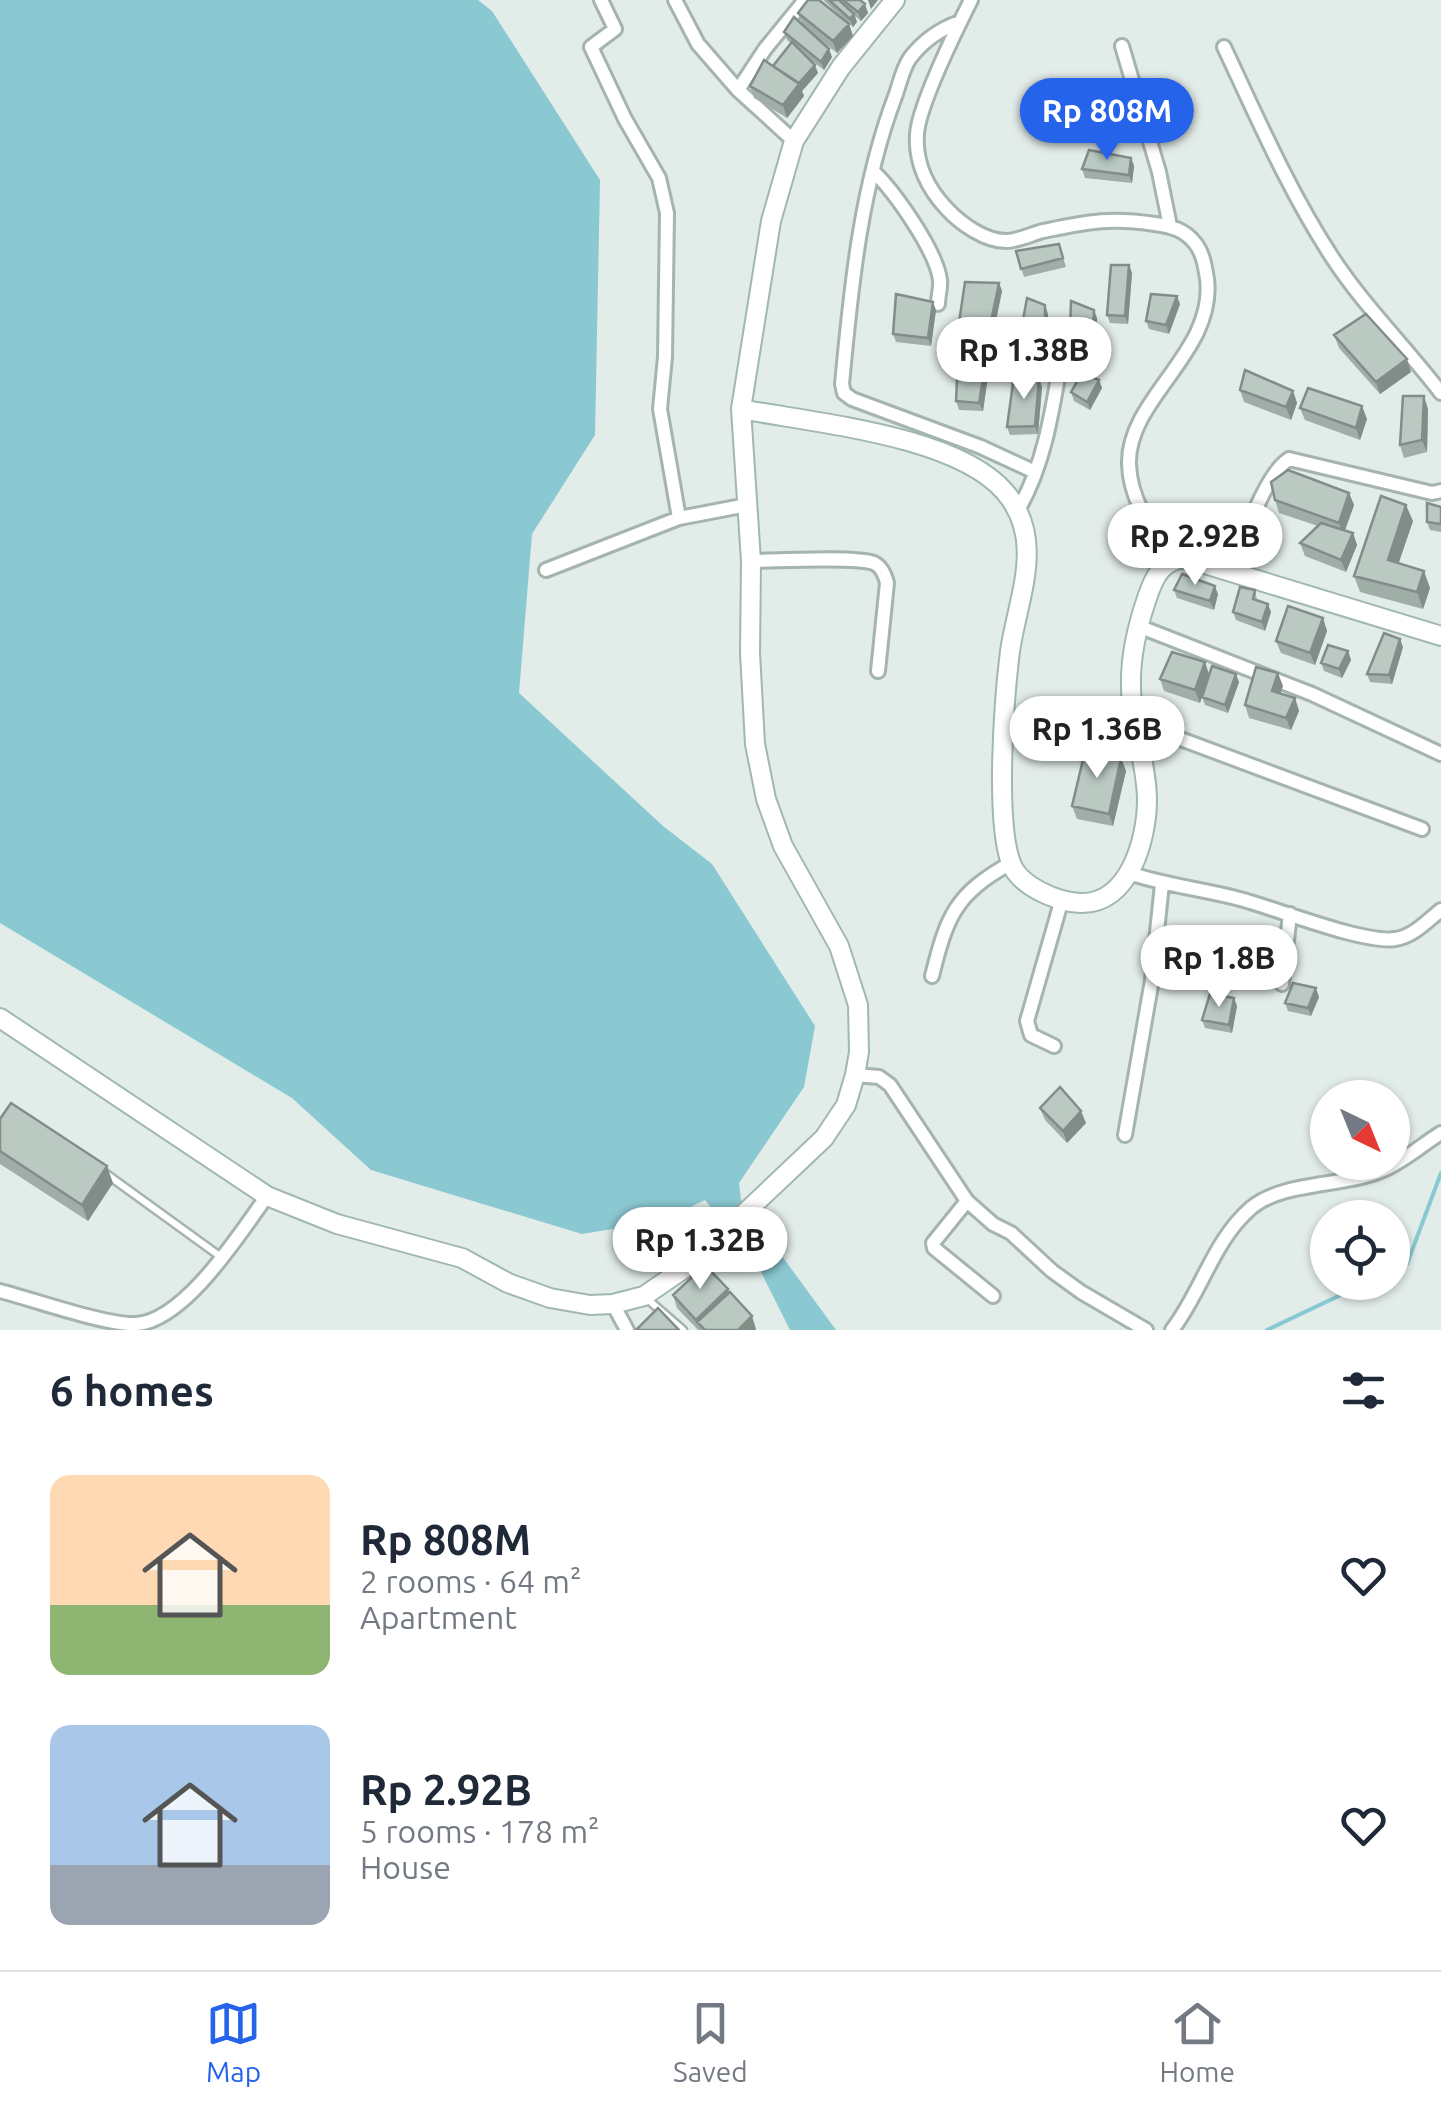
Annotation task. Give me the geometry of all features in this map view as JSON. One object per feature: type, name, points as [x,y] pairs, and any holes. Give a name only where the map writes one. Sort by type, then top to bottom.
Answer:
[{"type":"street","points":[[601,0],[614,29],[591,47],[625,120],[659,178],[667,213],[665,356],[660,409],[679,518]]},
{"type":"street","points":[[675,0],[698,44],[738,90],[794,141]]},
{"type":"street","points":[[738,90],[805,0]]},
{"type":"street","points":[[0,1018],[267,1196],[338,1224],[462,1258],[508,1283],[550,1298],[590,1304],[613,1304],[644,1296],[692,1263],[824,1138],[846,1105],[855,1075],[859,1052],[858,1005],[840,946],[783,846],[766,798],[756,744],[750,653],[748,504],[741,409],[771,221],[794,141],[841,67],[894,0]]},
{"type":"street","points":[[972,0],[917,134],[928,186],[958,222],[1006,241],[1114,218],[1170,226],[1195,242],[1204,259],[1207,307],[1192,342],[1133,435],[1129,464],[1141,512],[1173,559]]},
{"type":"street","points":[[960,22],[943,28],[908,60],[890,108],[873,170],[846,336],[844,393],[1036,472]]},
{"type":"street","points":[[1122,46],[1159,172],[1170,226]]},
{"type":"street","points":[[1224,47],[1290,184],[1330,254],[1362,301],[1441,394]]},
{"type":"street","points":[[873,170],[901,203],[920,234],[940,278],[938,304]]},
{"type":"street","points":[[1018,510],[1036,472],[1064,342]]},
{"type":"street","points":[[741,409],[903,440],[962,458],[1003,489],[1018,510],[1027,542],[1027,572],[1010,649],[1005,819],[1011,863],[1018,874],[1042,892],[1062,900],[1100,900],[1116,891],[1130,873],[1144,828],[1147,799],[1131,664],[1138,626],[1162,567],[1173,559],[1185,558],[1441,636]]},
{"type":"street","points":[[1231,574],[1265,494],[1280,465],[1289,459],[1432,493],[1441,491]]},
{"type":"street","points":[[546,570],[679,518],[748,504]]},
{"type":"street","points":[[750,561],[874,563],[888,583],[878,671]]},
{"type":"street","points":[[1138,626],[1312,694],[1441,754]]},
{"type":"street","points":[[1135,722],[1422,829]]},
{"type":"street","points":[[932,976],[942,936],[962,899],[976,883],[1011,863]]},
{"type":"street","points":[[1130,873],[1394,940],[1408,935],[1441,910]]},
{"type":"street","points":[[1125,1135],[1152,980],[1162,884]]},
{"type":"street","points":[[1054,1046],[1031,1034],[1027,1022],[1062,900]]},
{"type":"street","points":[[1282,984],[1290,914]]},
{"type":"street","points":[[855,1075],[879,1077],[890,1084],[966,1201],[1081,1292],[1146,1330]]},
{"type":"street","points":[[1172,1330],[1190,1307],[1218,1248],[1254,1206],[1276,1193],[1319,1187],[1383,1170],[1441,1132]]},
{"type":"street","points":[[0,1291],[114,1321],[137,1324],[154,1318],[179,1302],[221,1257],[267,1196]]},
{"type":"street","points":[[966,1201],[933,1243],[934,1248],[993,1296]]},
{"type":"street","points":[[613,1304],[627,1330]]},
{"type":"lane","points":[[98,1169],[221,1257]]},
{"type":"lane","points":[[644,1296],[683,1330]]},
{"type":"water","points":[[0,0],[478,0],[492,11],[600,180],[595,435],[532,534],[519,693],[663,826],[712,864],[815,1026],[804,1087],[739,1183],[741,1200],[836,1330],[790,1330],[760,1270],[705,1200],[661,1221],[582,1234],[371,1170],[292,1098],[0,923]]},
{"type":"building","points":[[808,0],[819,0],[849,24],[833,41],[798,13]]},
{"type":"building","points":[[829,0],[839,0],[854,14],[850,19]]},
{"type":"building","points":[[843,0],[860,0],[865,4],[858,12]]},
{"type":"building","points":[[794,17],[829,49],[821,62],[784,32]]},
{"type":"building","points":[[792,42],[815,65],[799,83],[773,66]]},
{"type":"building","points":[[764,60],[799,84],[783,105],[750,86]]},
{"type":"building","points":[[1089,150],[1131,158],[1129,175],[1082,169]]},
{"type":"building","points":[[1059,244],[1063,258],[1021,269],[1016,251]]},
{"type":"building","points":[[1111,265],[1129,265],[1125,316],[1107,315]]},
{"type":"building","points":[[965,282],[999,283],[989,331],[958,329]]},
{"type":"building","points":[[896,294],[933,302],[928,338],[893,334]]},
{"type":"building","points":[[1151,294],[1177,296],[1166,325],[1146,321]]},
{"type":"building","points":[[1027,298],[1045,305],[1045,359],[1017,353]]},
{"type":"building","points":[[1071,301],[1094,310],[1093,334],[1070,330]]},
{"type":"building","points":[[1366,314],[1407,359],[1376,382],[1334,335]]},
{"type":"building","points":[[975,356],[986,361],[979,403],[956,401],[958,360],[974,363]]},
{"type":"building","points":[[1245,370],[1293,391],[1286,407],[1240,390]]},
{"type":"building","points":[[1082,373],[1099,380],[1087,402],[1071,392]]},
{"type":"building","points":[[1014,376],[1039,378],[1035,426],[1007,427]]},
{"type":"building","points":[[1308,388],[1362,406],[1356,428],[1300,408]]},
{"type":"building","points":[[1403,396],[1424,396],[1422,440],[1400,445]]},
{"type":"building","points":[[1288,470],[1349,493],[1339,523],[1275,500],[1271,482]]},
{"type":"building","points":[[1381,496],[1406,505],[1388,560],[1424,571],[1417,592],[1354,576]]},
{"type":"building","points":[[1427,503],[1441,507],[1441,524],[1427,522]]},
{"type":"building","points":[[1321,523],[1353,533],[1341,560],[1300,543]]},
{"type":"building","points":[[1182,574],[1215,586],[1210,601],[1174,590]]},
{"type":"building","points":[[1240,587],[1255,590],[1253,599],[1268,604],[1262,622],[1233,612]]},
{"type":"building","points":[[1288,606],[1323,618],[1310,653],[1276,641]]},
{"type":"building","points":[[1384,633],[1400,639],[1389,675],[1367,674]]},
{"type":"building","points":[[1328,645],[1348,651],[1339,669],[1321,663]]},
{"type":"building","points":[[1172,652],[1205,662],[1195,690],[1160,679]]},
{"type":"building","points":[[1212,666],[1236,674],[1225,705],[1202,697]]},
{"type":"building","points":[[1256,667],[1278,673],[1272,691],[1295,698],[1286,718],[1245,705]]},
{"type":"building","points":[[1086,747],[1121,758],[1109,814],[1072,806]]},
{"type":"building","points":[[1293,983],[1316,988],[1308,1008],[1285,1003]]},
{"type":"building","points":[[1210,994],[1234,998],[1229,1025],[1202,1020]]},
{"type":"building","points":[[1060,1087],[1081,1111],[1063,1131],[1040,1108]]},
{"type":"building","points":[[11,1103],[107,1166],[82,1205],[0,1151],[0,1119]]},
{"type":"building","points":[[705,1265],[728,1289],[696,1320],[673,1295]]},
{"type":"building","points":[[730,1292],[752,1316],[738,1330],[705,1330],[697,1322]]},
{"type":"building","points":[[658,1308],[679,1330],[636,1330]]},
{"type":"waterway","points":[[1410,1256],[1441,1173]]},
{"type":"waterway","points":[[1267,1330],[1330,1300]]}]
